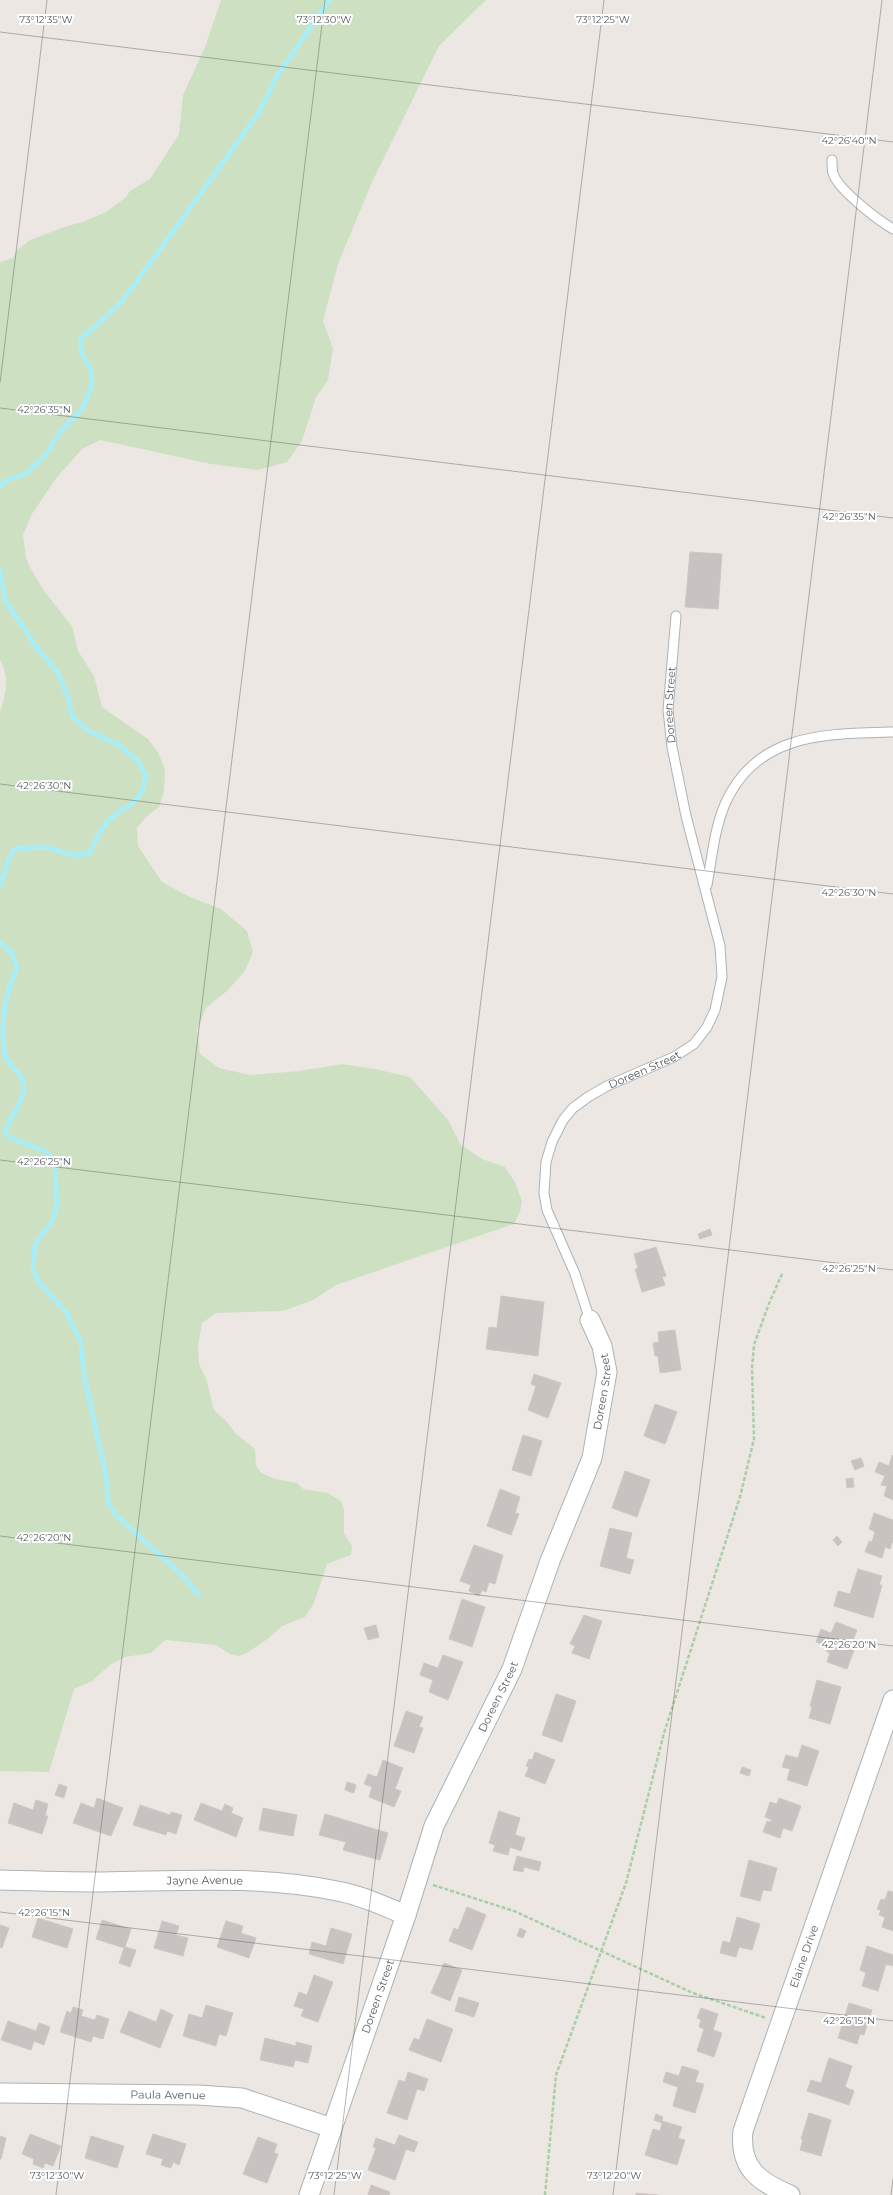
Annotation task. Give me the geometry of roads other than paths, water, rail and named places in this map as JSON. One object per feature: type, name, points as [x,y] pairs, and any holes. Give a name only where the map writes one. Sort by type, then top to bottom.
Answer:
[{"type":"street","name":"Doreen Street","points":[[309,2195],[406,1915],[434,1826],[512,1669],[550,1561],[592,1458],[607,1372],[602,1346],[590,1320]]},
{"type":"street","name":"Elaine Drive","points":[[790,2195],[768,2186],[753,2173],[748,2165],[743,2148],[744,2131],[893,1700]]},
{"type":"street","name":"Jayne Avenue","points":[[0,1880],[104,1882],[195,1879],[276,1883],[337,1891],[363,1898],[406,1915]]},
{"type":"street","name":"Paula Avenue","points":[[0,2093],[198,2095],[242,2098],[332,2128]]},
{"type":"lane","points":[[832,160],[833,173],[839,184],[876,218],[893,229]]},
{"type":"lane","name":"Doreen Street","points":[[590,1320],[575,1274],[547,1210],[544,1193],[546,1162],[552,1142],[563,1120],[574,1108],[607,1086],[674,1057],[694,1044],[707,1027],[715,1010],[722,977],[720,946],[686,816],[672,747],[668,710],[676,616]]},
{"type":"lane","points":[[706,888],[716,831],[725,805],[734,786],[748,769],[772,752],[794,741],[847,732],[893,732]]},
{"type":"waterway","points":[[0,486],[5,481],[27,473],[45,456],[61,431],[82,409],[92,385],[91,370],[81,352],[81,338],[122,301],[175,229],[258,114],[278,75],[329,0]]},
{"type":"waterway","points":[[0,570],[5,600],[37,648],[57,671],[68,697],[72,716],[90,732],[118,744],[137,760],[146,776],[141,793],[133,802],[106,823],[89,854],[73,855],[45,847],[15,849],[8,862],[0,885]]},
{"type":"waterway","points":[[0,942],[12,953],[17,967],[5,1007],[3,1023],[5,1054],[9,1063],[19,1074],[24,1088],[22,1099],[5,1132],[9,1137],[47,1152],[55,1164],[57,1204],[53,1220],[35,1244],[33,1270],[39,1282],[66,1312],[81,1342],[84,1375],[106,1476],[108,1502],[115,1514],[183,1576],[199,1595]]}]
